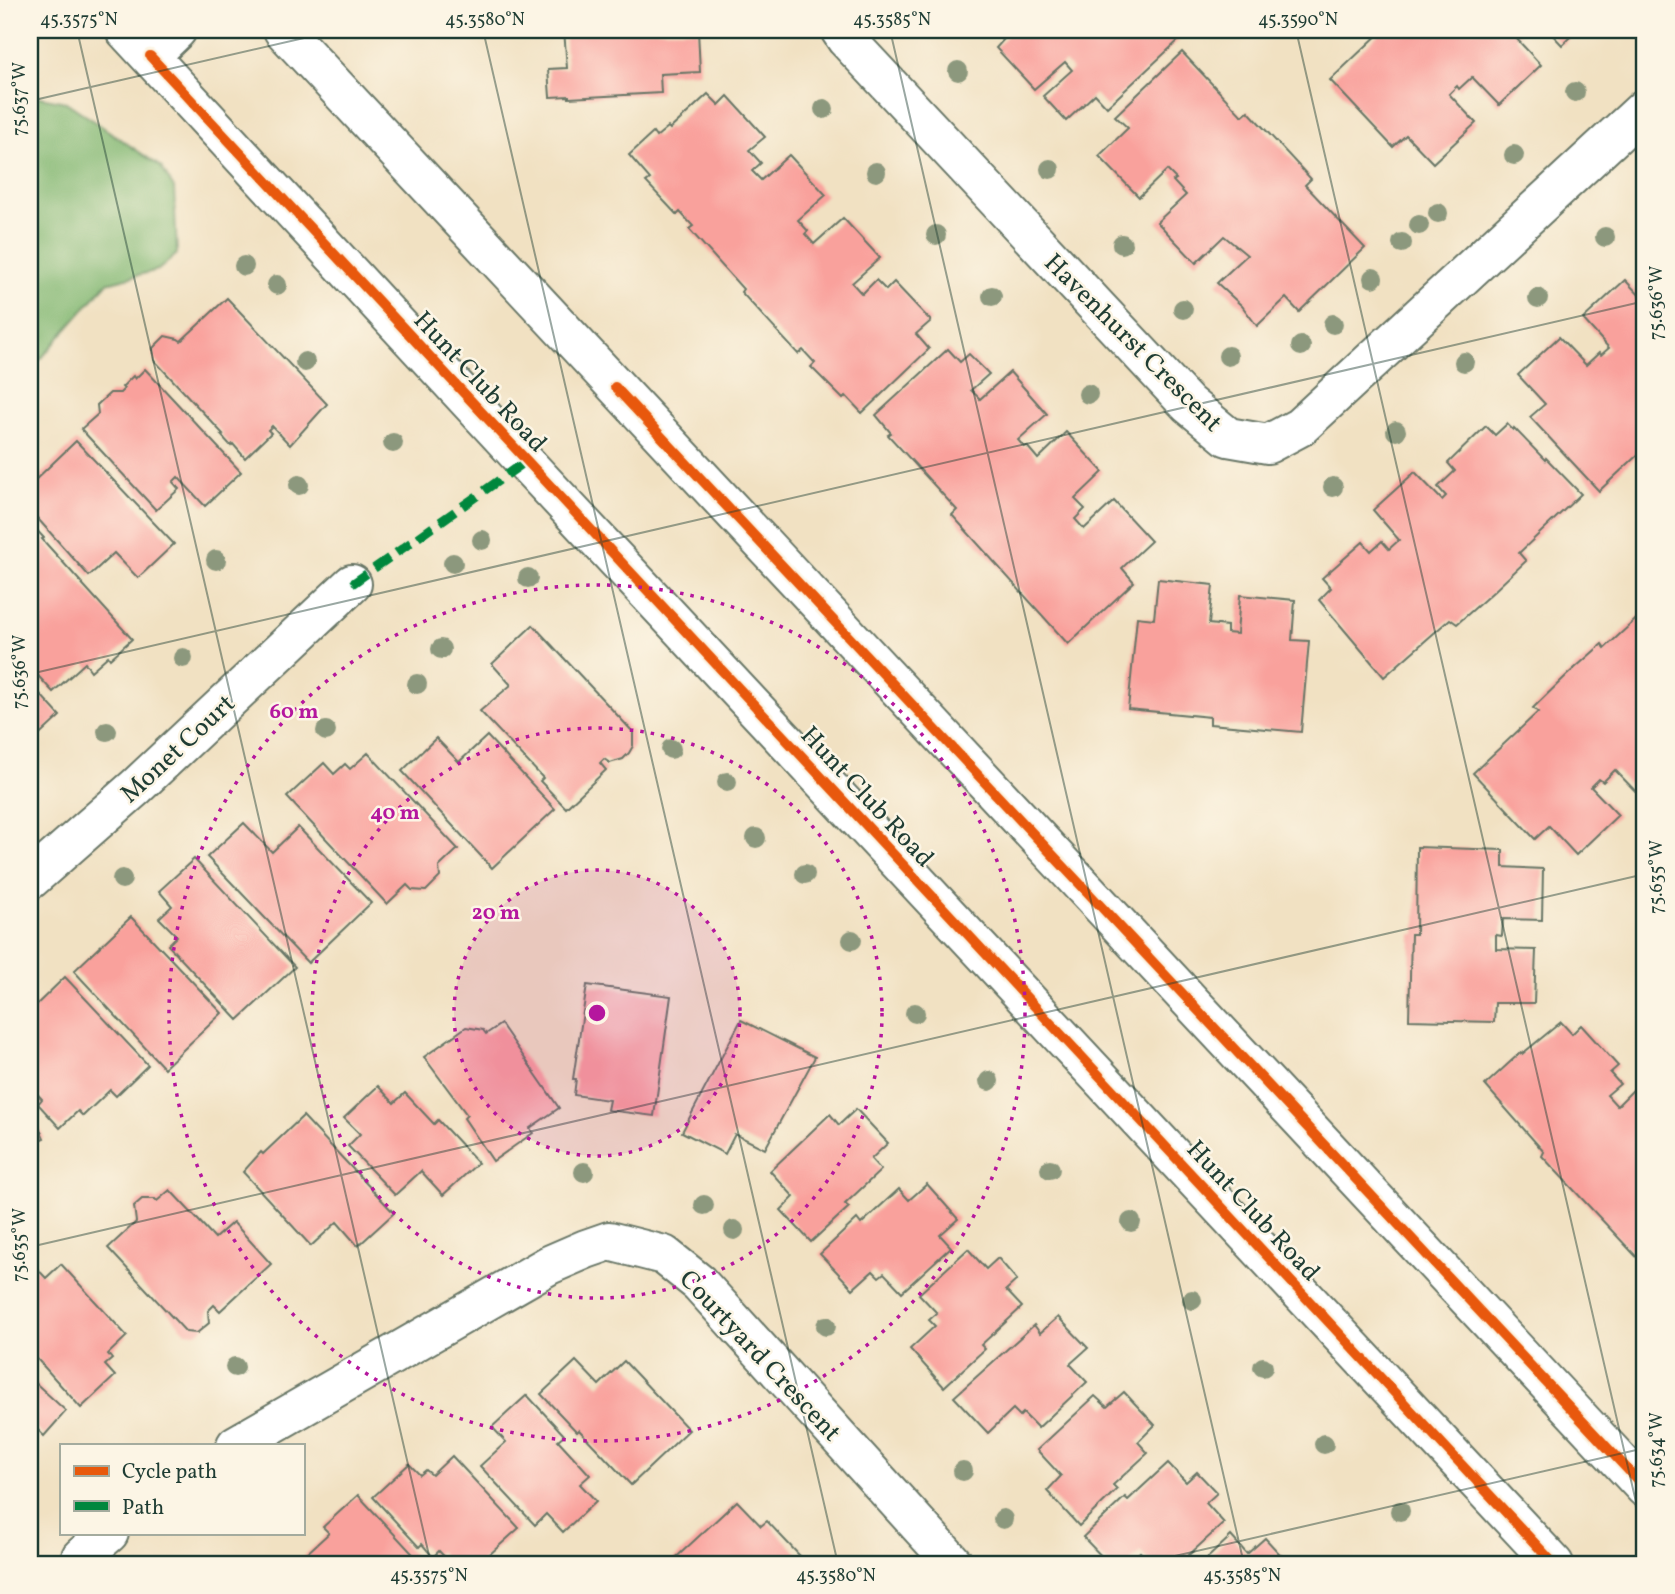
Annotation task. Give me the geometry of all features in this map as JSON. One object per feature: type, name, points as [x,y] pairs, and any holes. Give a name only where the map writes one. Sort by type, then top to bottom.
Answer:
[{"type":"main road","points":[[137,43],[177,30]]},
{"type":"main road","points":[[283,30],[1645,1488]]},
{"type":"main road","name":"Havenhurst Crescent","points":[[840,30],[1188,404],[1228,437],[1268,444],[1300,427],[1645,108]]},
{"type":"main road","name":"Hunt Club Road","points":[[137,43],[544,483],[1554,1564]]},
{"type":"main road","name":"Monet Court","points":[[30,880],[136,787],[352,584]]},
{"type":"main road","name":"Courtyard Crescent","points":[[238,1444],[549,1265],[609,1241],[664,1255],[699,1283],[954,1564]]},
{"type":"main road","points":[[78,1564],[81,1557],[108,1534]]},
{"type":"green space","points":[[30,95],[66,102],[161,167],[174,188],[177,254],[158,270],[107,283],[40,360],[30,360]]},
{"type":"building","points":[[564,30],[698,30],[700,72],[660,74],[661,93],[550,97],[548,69],[567,68]]},
{"type":"building","points":[[1012,30],[1173,30],[1181,38],[1107,107],[1095,94],[1066,121],[1043,96],[1072,70],[1065,62],[1034,89],[996,48]]},
{"type":"building","points":[[1383,30],[1523,30],[1515,37],[1541,65],[1499,105],[1472,77],[1459,89],[1457,86],[1449,94],[1476,123],[1433,163],[1406,135],[1393,147],[1330,80]]},
{"type":"building","points":[[1548,30],[1577,30],[1562,45]]},
{"type":"building","points":[[1182,52],[1242,116],[1248,111],[1311,179],[1305,185],[1365,248],[1299,312],[1286,298],[1257,326],[1242,306],[1217,283],[1247,255],[1224,236],[1196,263],[1157,222],[1186,195],[1173,181],[1176,179],[1167,170],[1139,197],[1099,156],[1128,128],[1115,116]]},
{"type":"building","points":[[708,94],[719,105],[728,96],[765,137],[749,150],[761,163],[752,171],[761,180],[789,155],[826,195],[798,220],[808,231],[805,234],[814,244],[843,218],[880,258],[852,283],[862,294],[876,280],[886,290],[894,282],[931,321],[916,334],[929,349],[862,413],[846,396],[843,399],[811,367],[815,363],[803,350],[798,354],[741,292],[743,289],[689,229],[693,226],[680,212],[677,215],[646,182],[650,179],[629,155],[653,133],[656,137],[668,127],[670,129]]},
{"type":"building","points":[[1625,280],[1645,301],[1645,448],[1599,491],[1530,417],[1545,404],[1518,375],[1559,337],[1586,365],[1609,348],[1583,319]]},
{"type":"building","points":[[227,298],[327,404],[290,445],[272,426],[268,430],[271,433],[245,458],[154,360],[153,348],[165,336],[181,341]]},
{"type":"building","points":[[948,349],[960,362],[969,354],[989,374],[971,390],[980,399],[1010,372],[1047,414],[1018,440],[1038,459],[1066,432],[1103,472],[1075,499],[1085,509],[1075,519],[1084,529],[1114,501],[1151,541],[1122,568],[1134,582],[1068,644],[952,515],[957,510],[888,435],[891,433],[876,415]]},
{"type":"building","points":[[145,369],[241,472],[205,506],[178,477],[173,482],[179,489],[156,510],[81,429],[98,414],[97,405],[110,393],[120,393],[133,376],[135,379]]},
{"type":"building","points":[[1507,424],[1545,460],[1546,458],[1581,494],[1519,553],[1526,561],[1493,592],[1457,624],[1450,619],[1384,677],[1319,600],[1331,588],[1322,578],[1363,542],[1371,551],[1382,541],[1389,549],[1399,540],[1373,510],[1415,472],[1442,500],[1446,496],[1438,487],[1455,471],[1448,463],[1486,426],[1495,435]]},
{"type":"building","points":[[76,441],[174,544],[138,578],[114,553],[89,576],[30,510],[30,485]]},
{"type":"building","points":[[32,525],[132,639],[110,659],[108,656],[91,671],[85,663],[53,692],[30,667]]},
{"type":"building","points":[[1158,579],[1213,585],[1209,624],[1227,626],[1227,633],[1237,634],[1240,595],[1295,600],[1292,640],[1309,641],[1301,732],[1210,724],[1210,717],[1128,709],[1137,617],[1154,619]]},
{"type":"building","points":[[1645,611],[1645,795],[1642,798],[1615,770],[1603,782],[1599,779],[1591,787],[1618,815],[1576,855],[1549,826],[1535,839],[1473,773],[1538,712],[1533,708],[1567,675],[1602,644],[1605,648]]},
{"type":"building","points":[[533,625],[633,732],[633,746],[629,753],[623,759],[610,763],[604,759],[600,763],[606,770],[566,808],[540,781],[543,778],[480,711],[511,685],[492,664]]},
{"type":"building","points":[[30,683],[60,716],[30,744]]},
{"type":"building","points":[[487,736],[555,809],[492,868],[402,771],[436,738],[459,762]]},
{"type":"building","points":[[368,753],[458,849],[439,867],[440,877],[426,891],[412,890],[407,885],[387,904],[287,797],[324,763],[334,774],[345,764],[350,769]]},
{"type":"building","points":[[244,823],[272,852],[298,827],[371,903],[308,963],[207,857]]},
{"type":"building","points":[[1417,847],[1503,850],[1503,867],[1543,869],[1542,920],[1503,919],[1502,936],[1496,935],[1496,949],[1536,950],[1534,1003],[1495,1003],[1494,1022],[1409,1020],[1411,934],[1416,934]]},
{"type":"building","points":[[194,859],[295,967],[238,1020],[168,945],[177,936],[159,918],[172,906],[159,891]]},
{"type":"building","points":[[131,917],[222,1013],[164,1068],[74,971]]},
{"type":"building","points":[[65,977],[148,1065],[116,1096],[110,1090],[83,1116],[78,1111],[60,1128],[38,1104],[42,1099],[31,1087],[30,1011]]},
{"type":"building","points":[[587,985],[671,996],[654,1116],[607,1110],[609,1100],[574,1095],[576,1079],[573,1079]]},
{"type":"building","points":[[741,1020],[815,1057],[765,1149],[735,1134],[725,1154],[682,1132]]},
{"type":"building","points":[[1561,1022],[1572,1034],[1581,1025],[1618,1066],[1610,1073],[1620,1084],[1607,1095],[1617,1106],[1645,1078],[1645,1266],[1542,1156],[1544,1152],[1485,1085],[1520,1053]]},
{"type":"building","points":[[501,1024],[559,1108],[530,1128],[533,1133],[493,1161],[464,1118],[467,1115],[424,1057],[466,1027],[483,1030],[486,1034]]},
{"type":"building","points":[[378,1086],[394,1103],[405,1093],[434,1124],[438,1120],[478,1163],[443,1195],[421,1171],[395,1195],[348,1146],[360,1134],[344,1118]]},
{"type":"building","points":[[30,1108],[44,1138],[30,1144]]},
{"type":"building","points":[[856,1109],[888,1143],[871,1159],[881,1170],[845,1204],[849,1207],[811,1242],[781,1210],[794,1197],[770,1171],[830,1114],[839,1125]]},
{"type":"building","points":[[303,1116],[394,1213],[358,1246],[337,1222],[311,1246],[243,1172],[261,1152],[263,1154]]},
{"type":"building","points":[[927,1184],[958,1219],[940,1235],[951,1247],[902,1292],[884,1273],[879,1277],[873,1271],[853,1289],[820,1254],[857,1219],[861,1224],[899,1189],[909,1200]]},
{"type":"building","points":[[170,1190],[215,1238],[233,1222],[271,1264],[220,1311],[214,1305],[208,1311],[209,1323],[197,1333],[186,1332],[108,1248],[136,1222],[134,1206],[142,1199],[157,1201]]},
{"type":"building","points":[[968,1249],[986,1269],[998,1258],[1017,1280],[1006,1290],[1022,1307],[981,1345],[985,1349],[944,1387],[910,1349],[935,1326],[929,1320],[937,1313],[919,1294]]},
{"type":"building","points":[[30,1261],[46,1278],[61,1264],[127,1336],[108,1354],[112,1359],[105,1365],[115,1376],[81,1408],[30,1351]]},
{"type":"building","points":[[1058,1317],[1088,1348],[1070,1364],[1087,1382],[1038,1428],[1023,1413],[1020,1416],[1013,1409],[988,1433],[954,1397],[1034,1325],[1040,1333]]},
{"type":"building","points":[[576,1361],[599,1385],[624,1361],[689,1430],[631,1485],[541,1394]]},
{"type":"building","points":[[30,1378],[66,1411],[44,1436],[30,1422]]},
{"type":"building","points":[[1124,1392],[1155,1425],[1138,1442],[1148,1453],[1113,1485],[1117,1489],[1079,1526],[1047,1491],[1061,1476],[1037,1450],[1095,1396],[1107,1407]]},
{"type":"building","points":[[527,1395],[564,1435],[558,1440],[590,1475],[580,1484],[596,1501],[563,1532],[546,1514],[535,1525],[480,1466],[506,1442],[492,1427]]},
{"type":"building","points":[[452,1456],[519,1528],[479,1564],[451,1564],[439,1551],[433,1557],[422,1544],[419,1547],[373,1497],[409,1464],[420,1475],[426,1470],[432,1475]]},
{"type":"building","points":[[1168,1463],[1186,1482],[1197,1472],[1217,1493],[1206,1503],[1224,1523],[1179,1564],[1152,1564],[1140,1552],[1128,1564],[1109,1564],[1083,1537],[1125,1497],[1128,1500]]},
{"type":"building","points":[[358,1495],[422,1564],[312,1564],[304,1556],[329,1533],[323,1527]]},
{"type":"building","points":[[737,1501],[761,1526],[767,1521],[800,1556],[791,1564],[669,1564]]},
{"type":"building","points":[[1231,1536],[1247,1554],[1265,1538],[1289,1564],[1201,1564]]},
{"type":"marked path","points":[[352,584],[525,462]]},
{"type":"cycle path","points":[[150,56],[1554,1564]]},
{"type":"cycle path","points":[[615,387],[1645,1488]]}]
